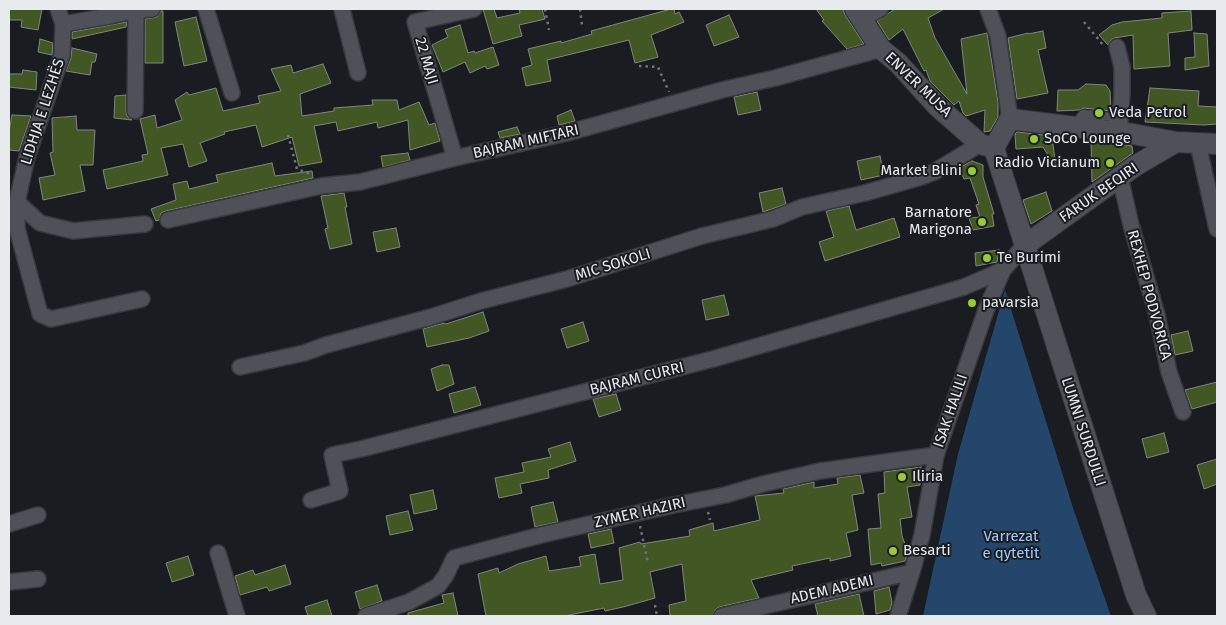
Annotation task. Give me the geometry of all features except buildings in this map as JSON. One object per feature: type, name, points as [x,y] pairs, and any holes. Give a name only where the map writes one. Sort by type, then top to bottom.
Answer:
[{"type":"street","name":"LIDHJA E LEZHËS","points":[[58,9],[63,24],[62,55],[27,157],[13,207],[40,314],[50,319],[142,299]]},
{"type":"street","points":[[63,24],[136,10],[152,9]]},
{"type":"street","points":[[206,9],[232,93]]},
{"type":"street","points":[[342,9],[358,73]]},
{"type":"street","name":"22 MAJI","points":[[455,158],[415,22],[474,9]]},
{"type":"street","points":[[858,14],[880,9]]},
{"type":"street","points":[[987,146],[1010,119],[998,36],[988,9]]},
{"type":"street","points":[[135,111],[136,10]]},
{"type":"street","name":"ENVER MUSA","points":[[858,14],[881,49],[898,63],[937,106],[987,146]]},
{"type":"street","points":[[1117,46],[1122,67],[1122,133]]},
{"type":"street","name":"BAJRAM MIFTARI","points":[[168,220],[331,185],[360,182],[567,133],[881,49]]},
{"type":"street","points":[[1010,119],[1122,133],[1176,142],[1208,144],[1217,229]]},
{"type":"street","points":[[1122,133],[1137,142],[1138,153],[1127,172]]},
{"type":"street","name":"FARUK BEQIRI","points":[[1024,246],[1127,172],[1176,142]]},
{"type":"street","name":"LUMNI SURDULLI","points":[[987,146],[1024,246],[1136,595],[1146,616]]},
{"type":"street","name":"MIC SOKOLI","points":[[240,367],[304,354],[326,345],[567,279],[702,236],[773,219],[802,207],[865,193],[921,177],[987,146]]},
{"type":"street","name":"REXHEP PODVORICA","points":[[1127,172],[1131,225],[1157,315],[1169,372],[1183,412]]},
{"type":"street","points":[[13,207],[40,222],[72,231],[145,224]]},
{"type":"street","name":"ISAK HALILI","points":[[898,616],[922,535],[936,455],[974,345],[1003,270],[1024,246]]},
{"type":"street","name":"BAJRAM CURRI","points":[[311,500],[340,491],[332,455],[686,366],[964,287],[1003,270]]},
{"type":"street","name":"ZYMER HAZIRI","points":[[366,616],[408,602],[438,586],[454,558],[541,535],[725,495],[763,484],[820,472],[936,455]]},
{"type":"street","points":[[9,524],[38,515]]},
{"type":"street","points":[[218,553],[237,616]]},
{"type":"street","name":"ADEM ADEMI","points":[[722,616],[912,572]]},
{"type":"street","points":[[9,582],[38,579]]},
{"type":"path","points":[[545,9],[549,30]]},
{"type":"path","points":[[580,9],[582,25]]},
{"type":"path","points":[[639,66],[658,67],[674,104]]},
{"type":"path","points":[[288,135],[297,168],[331,185]]},
{"type":"path","points":[[637,513],[648,564]]},
{"type":"path","points":[[655,605],[657,616]]},
{"type":"green space","name":"Varrezat e qytetit","points":[[1005,290],[1074,511],[1111,616],[923,616],[958,454]]},
{"type":"place","name":"Veda Petrol","points":[[1099,113]]},
{"type":"place","name":"SoCo Lounge","points":[[1034,139]]},
{"type":"place","name":"Radio Vicianum","points":[[1110,163]]},
{"type":"place","name":"Market Blini","points":[[972,171]]},
{"type":"place","name":"Barnatore Marigona","points":[[982,222]]},
{"type":"place","name":"Te Burimi","points":[[987,258]]},
{"type":"place","name":"pavarsia","points":[[972,303]]},
{"type":"place","name":"Iliria","points":[[902,477]]},
{"type":"place","name":"Besarti","points":[[893,551]]}]
